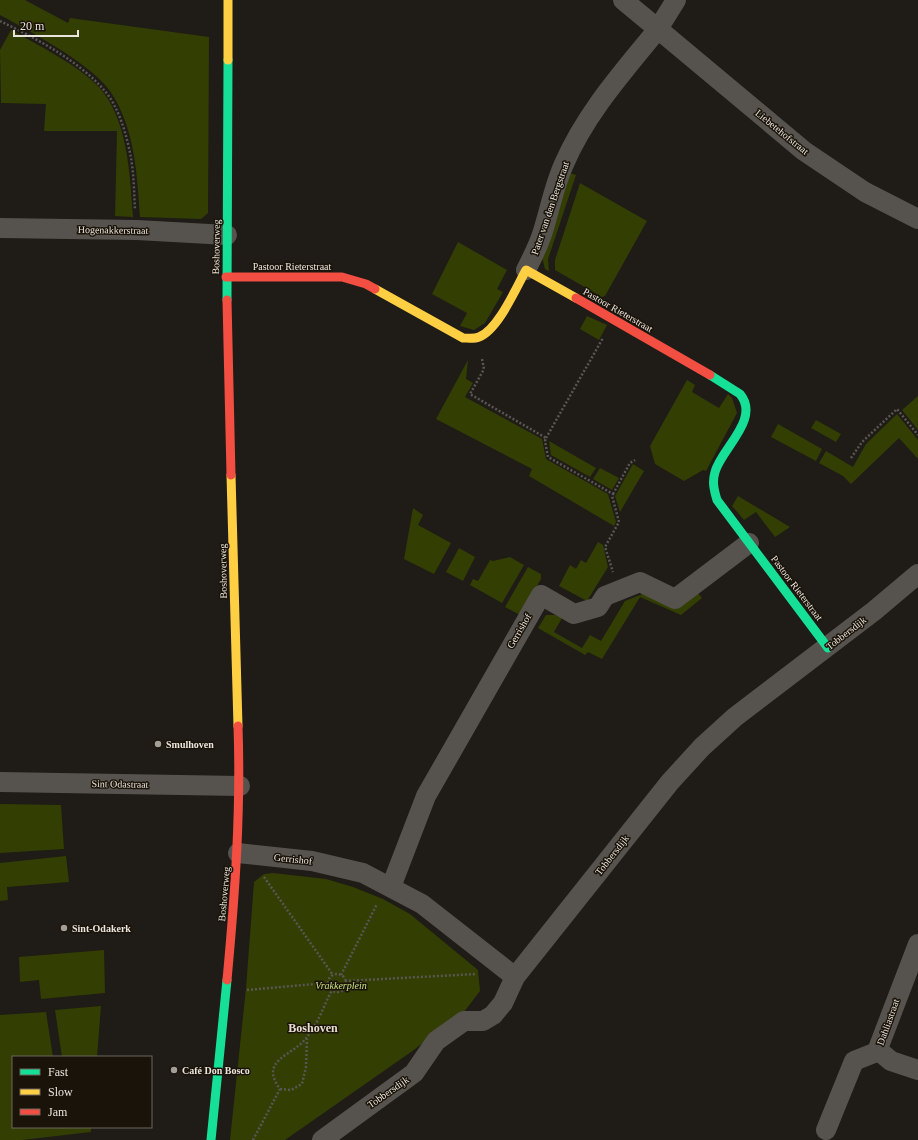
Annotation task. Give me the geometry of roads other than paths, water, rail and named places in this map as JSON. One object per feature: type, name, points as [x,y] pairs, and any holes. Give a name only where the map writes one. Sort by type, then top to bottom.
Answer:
[{"type":"street","name":"Boshoverweg","points":[[211,1140],[220,1036],[227,991],[238,854],[240,786],[226,277],[228,0]]},
{"type":"street","name":"Liebetehofstraat","points":[[623,0],[804,151],[865,192],[918,219]]},
{"type":"street","name":"Pater van den Bergstraat","points":[[526,270],[543,233],[563,165],[576,140],[610,87],[658,29],[676,0]]},
{"type":"street","name":"Hogenakkerstraat","points":[[0,228],[137,230],[227,235]]},
{"type":"street","name":"Pastoor Rieterstraat","points":[[226,277],[342,277],[366,284],[463,338],[476,337],[492,328],[526,270],[732,387],[743,397],[745,404],[743,421],[715,470],[712,485],[717,500],[828,648]]},
{"type":"street","name":"Gerrishof","points":[[389,886],[426,796],[541,595],[574,614],[598,607],[606,596],[640,582],[675,599],[749,543]]},
{"type":"street","name":"Tobbersdijk","points":[[322,1140],[414,1073],[436,1041],[464,1021],[483,1021],[492,1015],[503,1003],[515,977],[670,782],[702,746],[734,717],[828,648],[918,574]]},
{"type":"street","name":"Sint Odastraat","points":[[0,782],[240,786]]},
{"type":"street","name":"Gerrishof","points":[[238,854],[312,861],[363,873],[427,908],[515,977]]},
{"type":"street","name":"Dahliastraat","points":[[826,1130],[854,1061],[879,1051],[879,1046],[918,944]]},
{"type":"street","points":[[879,1051],[891,1061],[918,1070]]},
{"type":"place","name":"Smulhoven","points":[[158,744]]},
{"type":"place","name":"Sint-Odakerk","points":[[64,928]]},
{"type":"place","name":"Café Don Bosco","points":[[174,1070]]},
{"type":"district","name":"Boshoven","points":[[313,1028]]},
{"type":"park label","name":"Vrakkerplein","points":[[341,985]]}]
